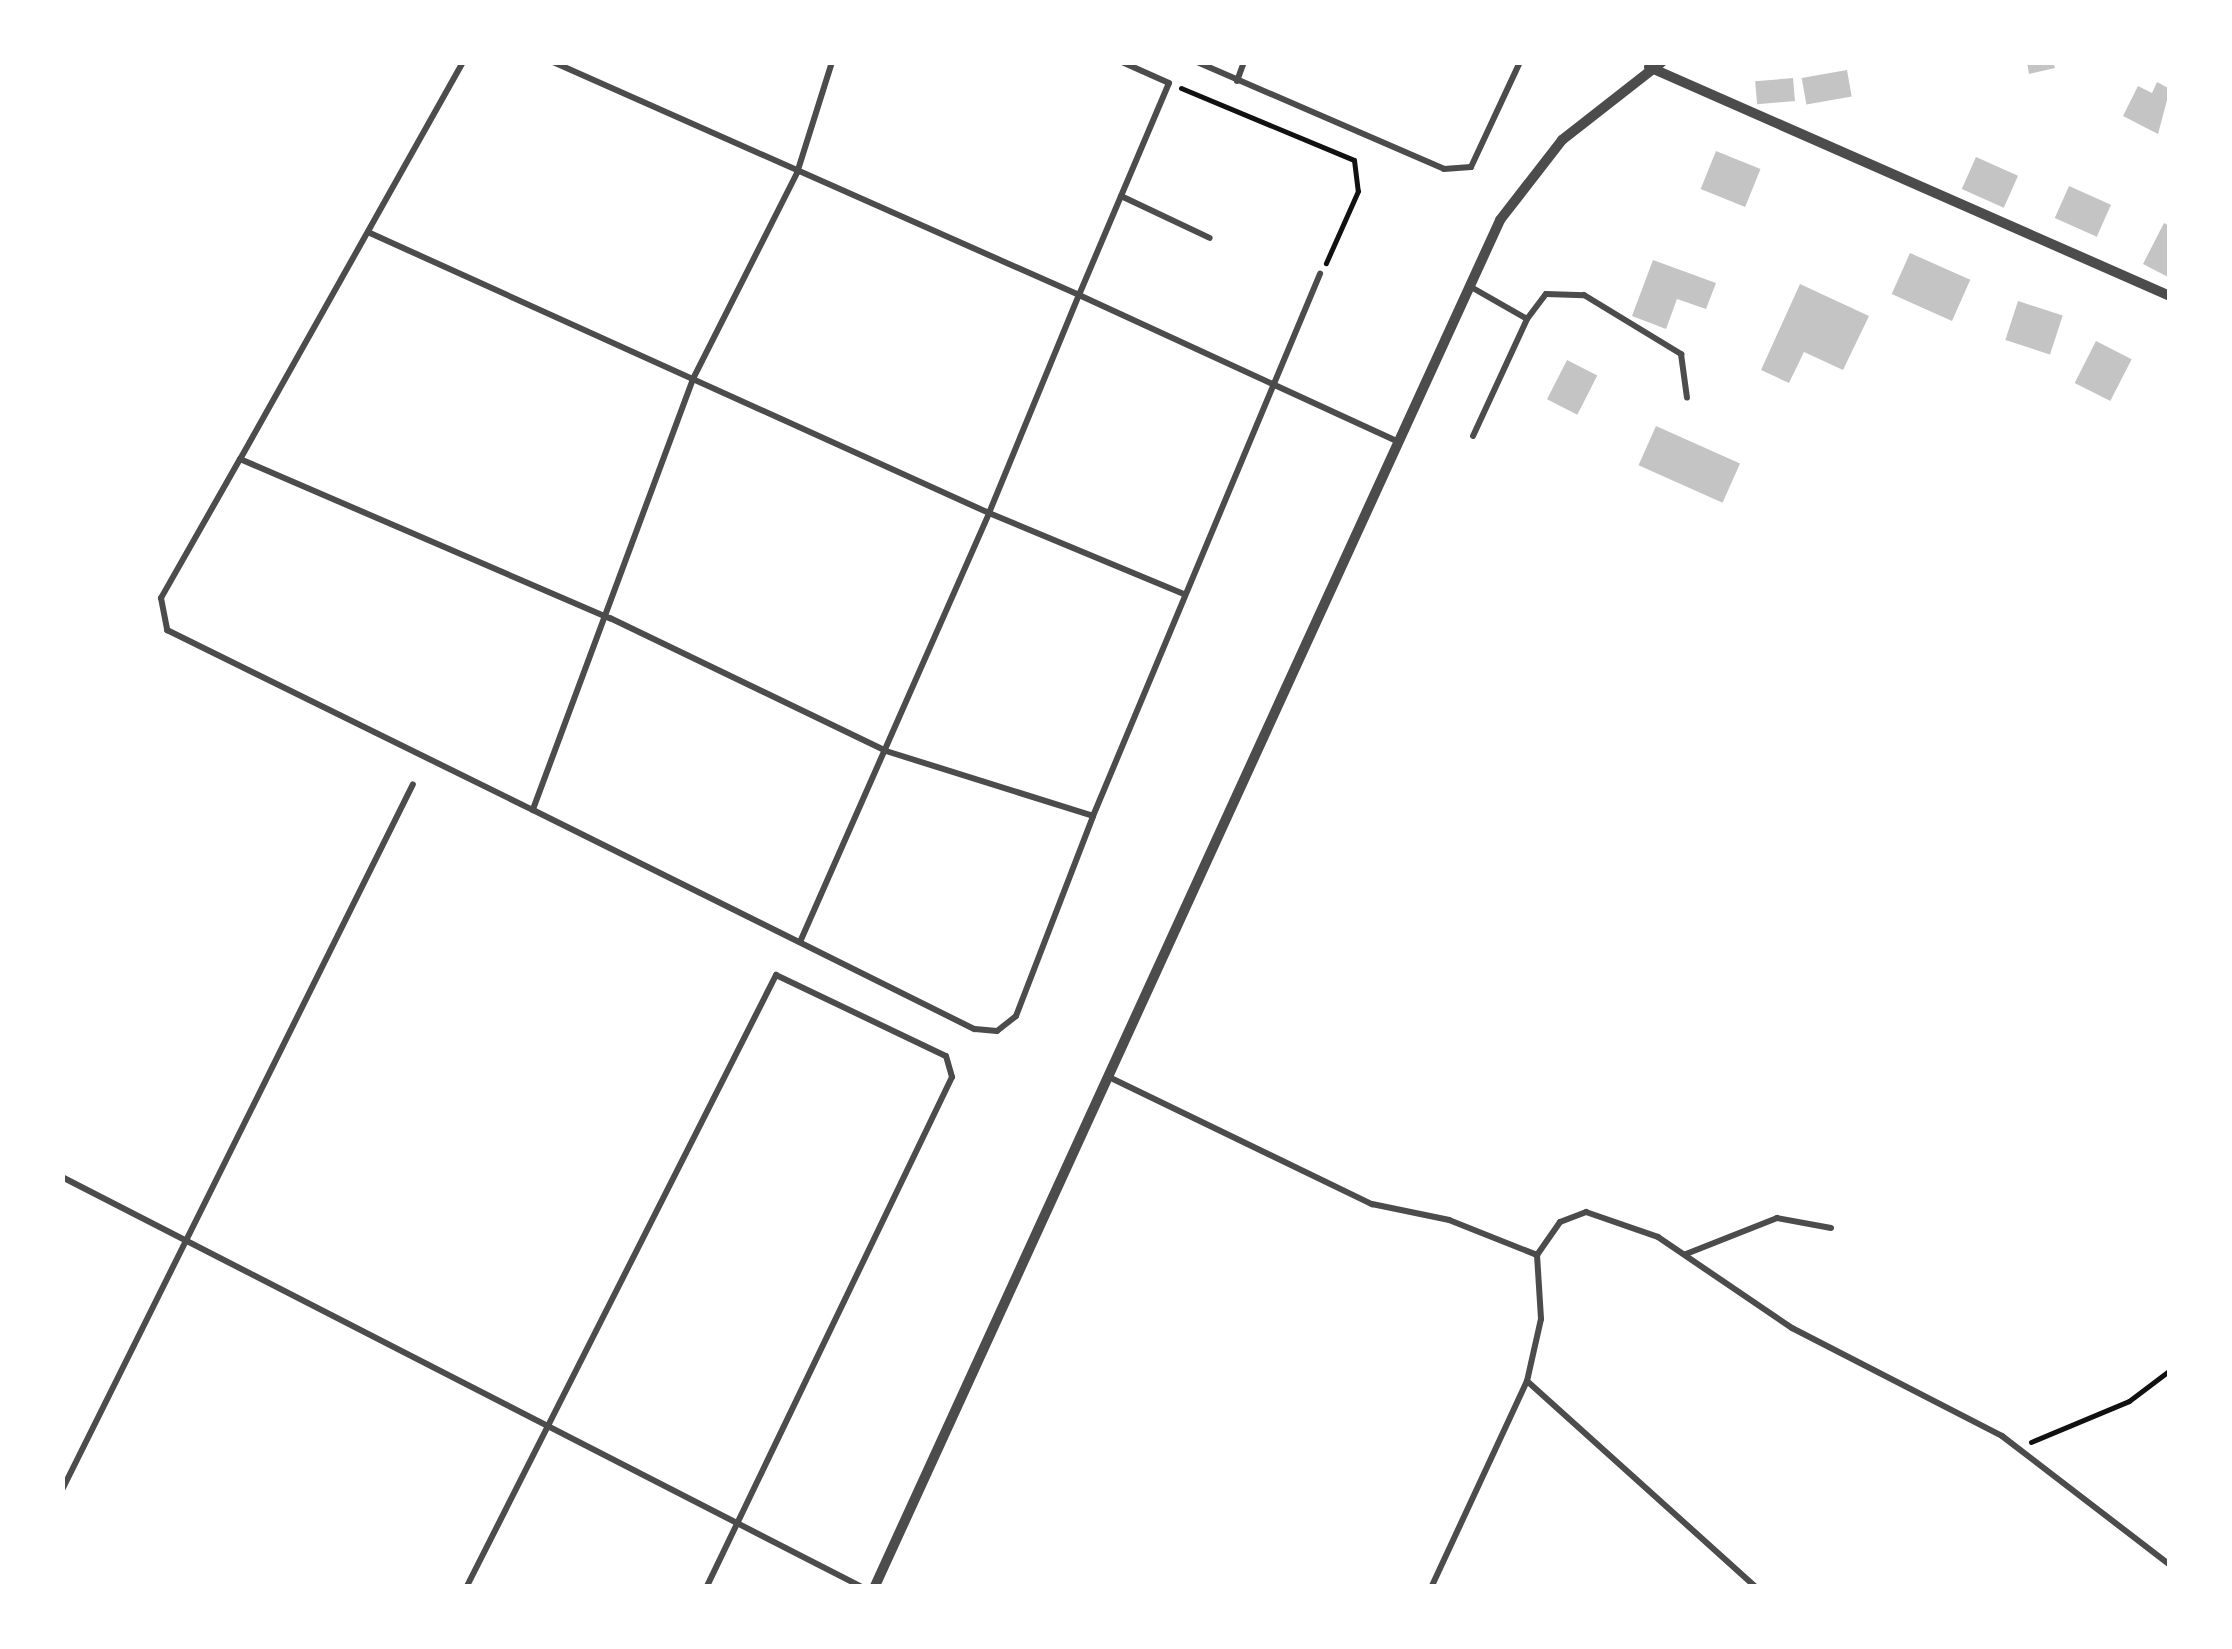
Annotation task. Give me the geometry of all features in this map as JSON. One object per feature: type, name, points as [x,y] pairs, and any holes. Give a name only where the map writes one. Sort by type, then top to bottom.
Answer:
[{"type":"street","points":[[875,1586],[1112,1079],[1500,220],[1562,140],[1648,67],[1662,62]]},
{"type":"street","points":[[1648,67],[2170,296]]},
{"type":"lane","points":[[464,62],[162,598],[167,630],[800,942],[996,1031],[1016,1016],[1184,594],[1320,274]]},
{"type":"lane","points":[[553,62],[1079,294],[1400,442]]},
{"type":"lane","points":[[533,810],[610,618],[694,379],[797,172],[832,62]]},
{"type":"lane","points":[[800,942],[990,513],[1168,82],[1122,62]]},
{"type":"lane","points":[[1197,62],[1444,169],[1471,167],[1520,62]]},
{"type":"lane","points":[[1237,80],[1244,62]]},
{"type":"lane","points":[[1121,196],[1210,238]]},
{"type":"lane","points":[[370,233],[990,513],[1184,594]]},
{"type":"lane","points":[[1470,286],[1527,318]]},
{"type":"lane","points":[[1472,436],[1527,318],[1546,294],[1584,295],[1681,354],[1687,398]]},
{"type":"lane","points":[[240,459],[610,618],[886,751],[1094,816]]},
{"type":"lane","points":[[62,1490],[188,1246],[413,784]]},
{"type":"lane","points":[[467,1586],[776,974],[946,1056],[952,1077],[707,1586]]},
{"type":"lane","points":[[1112,1079],[1372,1204],[1448,1220],[1537,1255]]},
{"type":"lane","points":[[62,1177],[545,1431],[860,1586]]},
{"type":"lane","points":[[1432,1586],[1527,1381],[1542,1319],[1537,1255],[1560,1222],[1586,1212],[1685,1254],[1792,1328],[2017,1448],[2170,1565]]},
{"type":"lane","points":[[1685,1254],[1777,1218],[1830,1228]]},
{"type":"lane","points":[[1527,1381],[1755,1586]]},
{"type":"path","points":[[1168,82],[1354,160],[1358,191],[1320,274]]},
{"type":"path","points":[[2017,1448],[2129,1400],[2170,1370]]},
{"type":"building","points":[[2027,62],[2053,62],[2055,68],[2029,74]]},
{"type":"building","points":[[1847,70],[1852,97],[1806,105],[1802,78]]},
{"type":"building","points":[[1793,78],[1795,101],[1757,104],[1755,81]]},
{"type":"building","points":[[2157,82],[2170,89],[2158,134],[2123,116],[2138,86],[2152,93]]},
{"type":"building","points":[[1716,151],[1761,169],[1745,207],[1701,189]]},
{"type":"building","points":[[1976,157],[2018,176],[2004,208],[1962,189]]},
{"type":"building","points":[[2069,186],[2111,205],[2097,237],[2055,218]]},
{"type":"building","points":[[2164,223],[2170,226],[2170,278],[2143,264]]},
{"type":"building","points":[[1910,253],[1970,280],[1952,321],[1892,294]]},
{"type":"building","points":[[1653,260],[1716,283],[1706,309],[1677,299],[1666,329],[1632,316]]},
{"type":"building","points":[[1800,284],[1869,316],[1843,370],[1804,352],[1789,383],[1761,370]]},
{"type":"building","points":[[2018,301],[2063,316],[2050,355],[2005,340]]},
{"type":"building","points":[[2096,341],[2132,359],[2110,401],[2075,383]]},
{"type":"building","points":[[1567,360],[1597,375],[1577,415],[1547,399]]},
{"type":"building","points":[[1656,426],[1740,463],[1723,503],[1639,465]]}]
